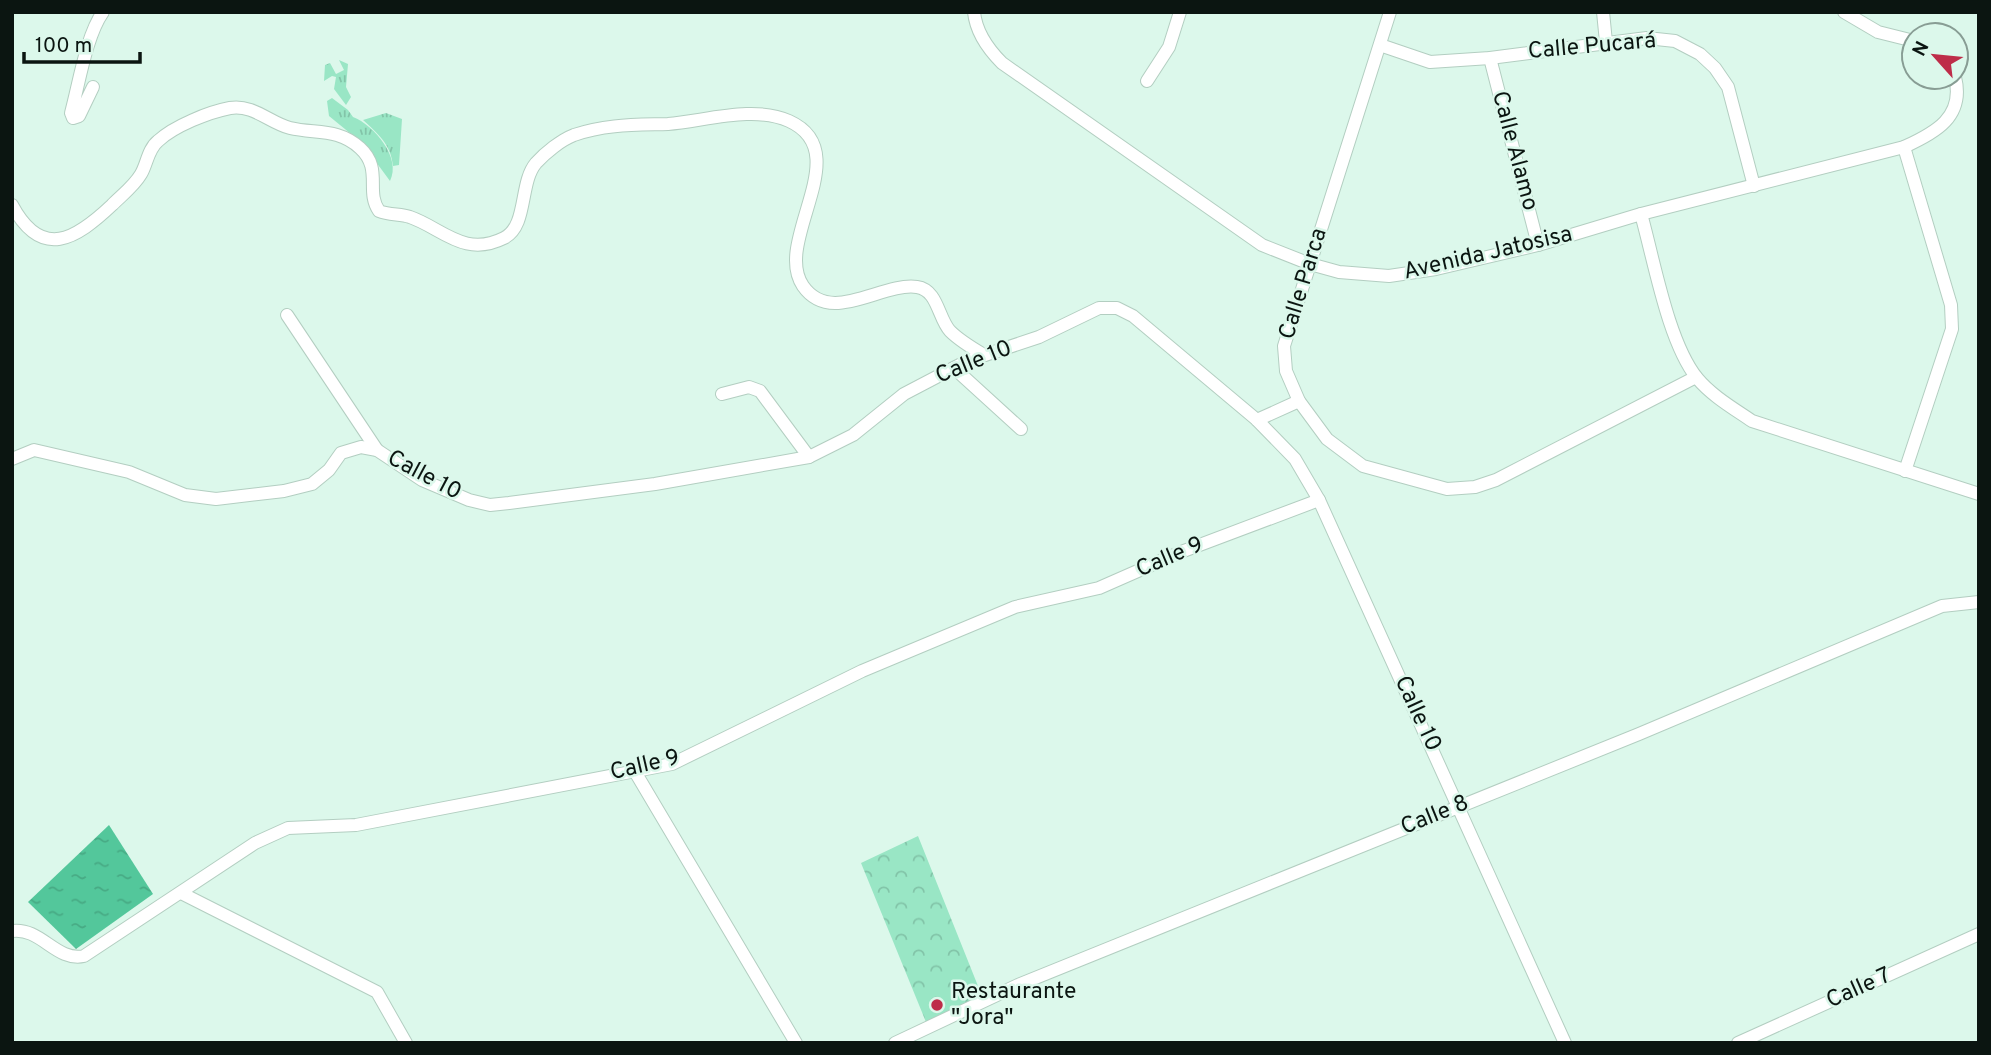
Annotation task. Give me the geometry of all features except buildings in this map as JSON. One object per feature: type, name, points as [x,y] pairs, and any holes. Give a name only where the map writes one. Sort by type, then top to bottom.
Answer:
[{"type":"street","points":[[93,87],[79,116],[73,118],[71,113],[83,69],[95,27],[103,12]]},
{"type":"street","name":"Avenida Jatosisa","points":[[974,12],[978,29],[991,52],[1002,63],[1262,245],[1339,272],[1389,276],[1436,269],[1538,245],[1641,214],[1904,147],[1931,135],[1948,120],[1956,99],[1956,91]]},
{"type":"street","points":[[1147,81],[1169,47],[1180,12]]},
{"type":"street","name":"Calle Parca","points":[[1390,12],[1284,352],[1286,371],[1299,401],[1327,439],[1363,466],[1447,489],[1475,487],[1496,480],[1696,377]]},
{"type":"street","points":[[1603,12],[1606,43]]},
{"type":"street","points":[[1844,12],[1878,32],[1900,38]]},
{"type":"street","name":"Calle Pucará","points":[[1380,45],[1430,62],[1490,58],[1647,38],[1675,41],[1700,54],[1716,68],[1728,87],[1754,186]]},
{"type":"street","name":"Calle Alamo","points":[[1490,58],[1538,245]]},
{"type":"street","points":[[12,205],[18,216],[39,237],[52,242],[61,240],[87,228],[134,184],[158,141],[205,117],[242,108],[288,128],[333,132],[360,148],[373,166],[374,204],[379,211],[408,216],[454,241],[487,243],[503,239],[514,229],[532,169],[572,136],[616,125],[767,115],[799,127],[808,136],[816,155],[816,177],[796,265],[804,288],[824,301],[846,303],[900,288],[921,287],[933,297],[952,333],[984,355]]},
{"type":"street","points":[[1904,147],[1951,305],[1952,329],[1905,471]]},
{"type":"street","points":[[1641,214],[1678,345],[1696,377],[1723,402],[1752,421],[1979,494]]},
{"type":"street","name":"Calle 10","points":[[12,459],[34,450],[129,472],[185,495],[216,499],[284,491],[312,484],[348,449],[377,450],[422,480],[490,505],[655,484],[809,457],[853,435],[904,394],[954,368],[1039,337],[1099,308],[1117,308],[1132,316],[1257,421],[1295,459],[1319,500],[1565,1043]]},
{"type":"street","points":[[287,315],[377,450]]},
{"type":"street","points":[[954,368],[1021,429]]},
{"type":"street","points":[[722,394],[749,387],[760,391],[809,457]]},
{"type":"street","points":[[1257,421],[1299,401]]},
{"type":"street","name":"Calle 9","points":[[12,931],[28,931],[65,956],[84,956],[255,843],[288,828],[356,825],[683,759],[764,716],[1014,607],[1099,588],[1181,552],[1319,500]]},
{"type":"street","name":"Calle 8","points":[[895,1043],[1018,985],[1942,606],[1979,602]]},
{"type":"street","points":[[634,770],[796,1043]]},
{"type":"street","points":[[181,894],[377,992],[406,1043]]},
{"type":"street","name":"Calle 7","points":[[1738,1043],[1979,934]]},
{"type":"green space","points":[[339,60],[348,64],[346,87],[351,97],[346,105],[334,89],[336,77],[332,76],[324,81],[325,65],[330,63],[336,74],[344,70]]},
{"type":"green space","points":[[332,98],[369,127],[384,143],[392,162],[390,181],[362,143],[329,116],[327,101]]},
{"type":"green space","points":[[386,113],[402,119],[399,165],[393,166],[387,145],[363,120]]},
{"type":"green space","points":[[918,836],[982,996],[926,1022],[861,863]]},
{"type":"water","points":[[109,825],[153,894],[76,949],[28,902]]},
{"type":"place","name":"Restaurante \"Jora\"","points":[[937,1005]]}]
